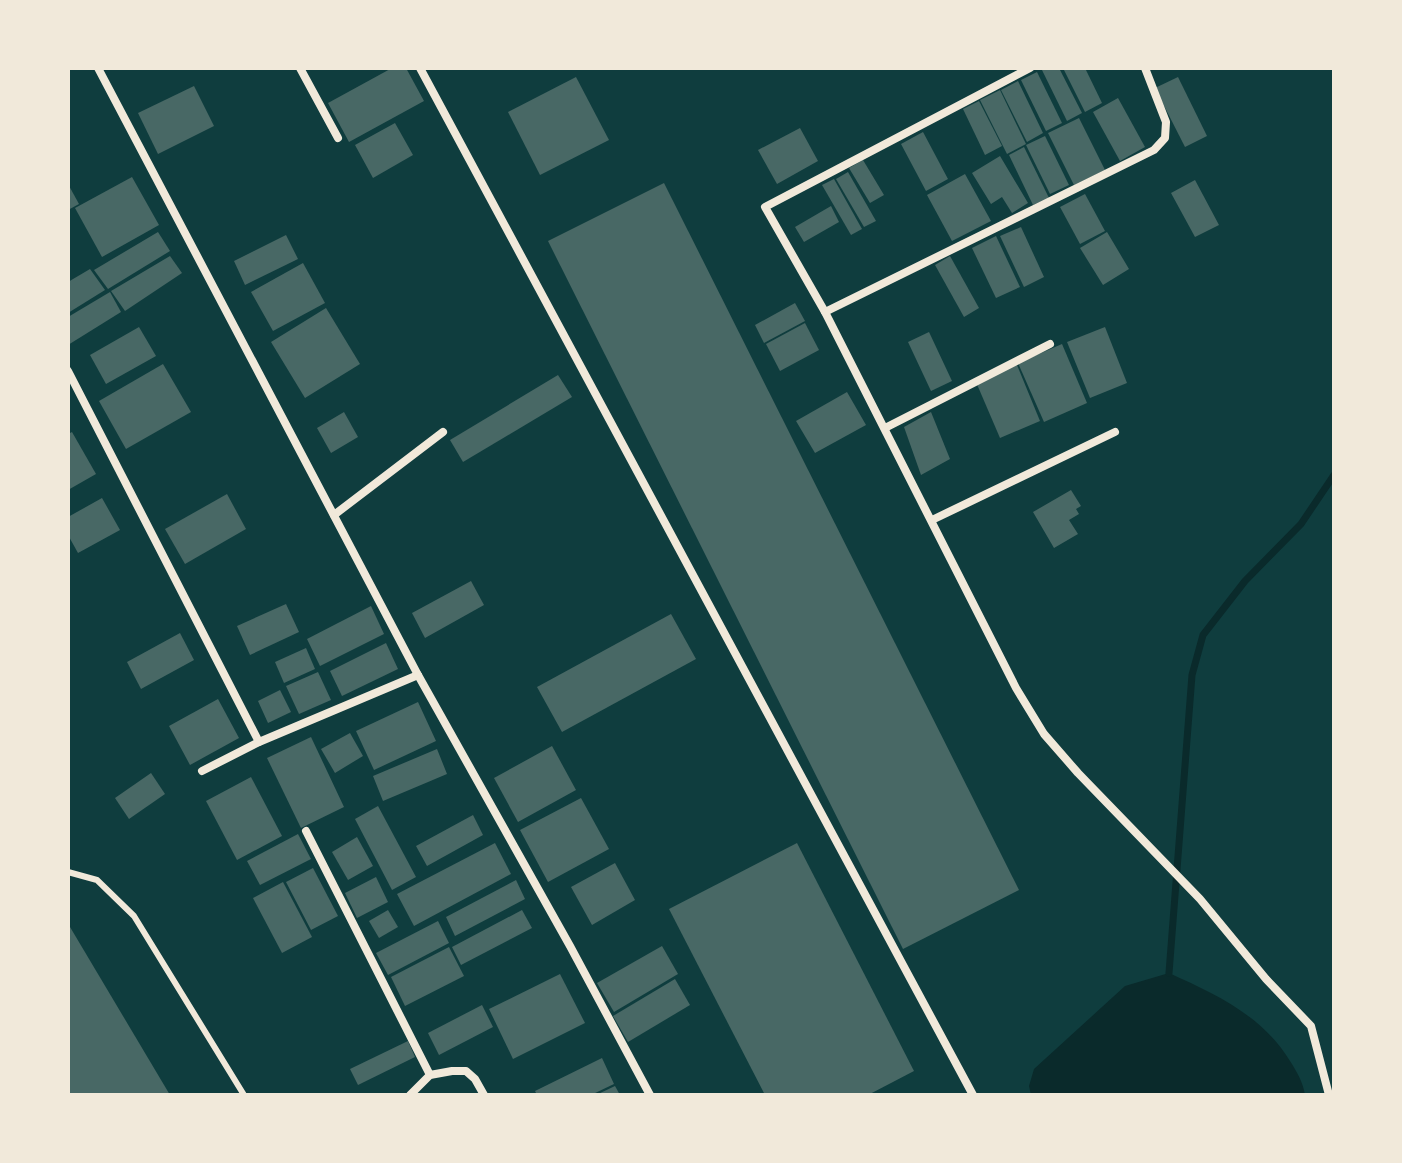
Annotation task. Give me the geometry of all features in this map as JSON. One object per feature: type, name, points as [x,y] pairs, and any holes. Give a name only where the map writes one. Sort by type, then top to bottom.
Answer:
[{"type":"street","points":[[98,68],[418,675],[650,1095]]},
{"type":"street","points":[[300,68],[338,138]]},
{"type":"street","points":[[420,68],[973,1095]]},
{"type":"street","points":[[1030,68],[765,207],[825,312],[1016,688],[1044,734],[1191,889],[1266,979],[1311,1026],[1329,1095]]},
{"type":"street","points":[[825,312],[1154,150],[1165,138],[1166,122],[1145,68]]},
{"type":"street","points":[[885,428],[1050,344]]},
{"type":"street","points":[[68,371],[259,742]]},
{"type":"street","points":[[334,515],[443,432]]},
{"type":"street","points":[[932,520],[1115,432]]},
{"type":"street","points":[[202,771],[259,742],[418,675]]},
{"type":"street","points":[[306,831],[430,1075]]},
{"type":"street","points":[[410,1095],[430,1075],[466,1071],[484,1095]]},
{"type":"lane","points":[[68,872],[97,880],[134,916],[244,1095]]},
{"type":"water","points":[[1169,973],[1252,1018],[1279,1045],[1293,1065],[1305,1095],[1031,1095],[1029,1086],[1034,1069],[1125,986]]},
{"type":"building","points":[[392,68],[406,68],[424,101],[349,142],[328,103]]},
{"type":"building","points":[[1041,68],[1059,68],[1082,113],[1067,121]]},
{"type":"building","points":[[1063,68],[1085,68],[1102,103],[1085,112]]},
{"type":"building","points":[[1037,72],[1062,123],[1046,131],[1021,80]]},
{"type":"building","points":[[576,77],[609,140],[540,175],[508,112]]},
{"type":"building","points":[[1178,77],[1207,136],[1185,147],[1155,88]]},
{"type":"building","points":[[1018,81],[1043,133],[1027,142],[1001,90]]},
{"type":"building","points":[[194,86],[214,126],[158,154],[138,113]]},
{"type":"building","points":[[1000,90],[1026,144],[1007,154],[980,100]]},
{"type":"building","points":[[1118,98],[1145,147],[1120,161],[1093,112]]},
{"type":"building","points":[[979,101],[1002,146],[985,155],[963,109]]},
{"type":"building","points":[[1079,118],[1105,170],[1074,185],[1048,133]]},
{"type":"building","points":[[395,123],[413,155],[373,178],[355,145]]},
{"type":"building","points":[[800,128],[818,161],[777,184],[758,150]]},
{"type":"building","points":[[923,132],[948,179],[926,191],[901,144]]},
{"type":"building","points":[[1045,136],[1069,185],[1050,194],[1026,145]]},
{"type":"building","points":[[1024,147],[1049,198],[1033,205],[1009,155]]},
{"type":"building","points":[[1000,156],[1028,203],[1012,213],[1002,197],[991,204],[972,173]]},
{"type":"building","points":[[863,160],[884,195],[870,203],[849,168]]},
{"type":"building","points":[[848,172],[876,221],[864,227],[836,179]]},
{"type":"building","points":[[965,174],[991,221],[952,241],[927,195]]},
{"type":"building","points":[[132,177],[159,225],[102,257],[75,208]]},
{"type":"building","points":[[834,179],[862,229],[851,235],[822,185]]},
{"type":"building","points":[[1195,180],[1219,225],[1195,237],[1171,193]]},
{"type":"building","points":[[664,183],[1019,890],[903,949],[548,241]]},
{"type":"building","points":[[68,184],[79,204],[68,210]]},
{"type":"building","points":[[1085,194],[1105,231],[1080,244],[1060,207]]},
{"type":"building","points":[[831,206],[839,222],[804,242],[795,227]]},
{"type":"building","points":[[1021,227],[1044,277],[1024,287],[1000,236]]},
{"type":"building","points":[[158,232],[170,251],[108,289],[94,270]]},
{"type":"building","points":[[1107,232],[1129,269],[1103,285],[1080,248]]},
{"type":"building","points":[[286,235],[298,259],[245,285],[234,261]]},
{"type":"building","points":[[996,236],[1020,287],[996,298],[972,248]]},
{"type":"building","points":[[170,256],[182,273],[125,311],[111,291]]},
{"type":"building","points":[[950,256],[979,308],[964,317],[935,265]]},
{"type":"building","points":[[303,263],[325,303],[273,331],[251,292]]},
{"type":"building","points":[[90,269],[105,290],[68,313],[68,282]]},
{"type":"building","points":[[110,292],[121,312],[68,345],[68,317]]},
{"type":"building","points":[[795,303],[805,321],[764,343],[755,325]]},
{"type":"building","points":[[326,308],[360,364],[305,398],[271,342]]},
{"type":"building","points":[[805,323],[819,350],[780,371],[766,344]]},
{"type":"building","points":[[139,327],[156,356],[106,384],[90,355]]},
{"type":"building","points":[[1105,327],[1127,383],[1090,398],[1067,342]]},
{"type":"building","points":[[929,332],[952,381],[931,391],[908,342]]},
{"type":"building","points":[[1062,344],[1087,403],[1044,422],[1018,363]]},
{"type":"building","points":[[163,364],[191,412],[126,449],[99,401]]},
{"type":"building","points":[[1017,365],[1040,421],[1000,438],[976,382]]},
{"type":"building","points":[[558,375],[572,397],[463,462],[450,440]]},
{"type":"building","points":[[847,392],[866,425],[815,453],[796,421]]},
{"type":"building","points":[[344,412],[358,437],[331,453],[317,428]]},
{"type":"building","points":[[931,412],[950,459],[921,475],[904,427]]},
{"type":"building","points":[[72,432],[96,474],[68,490],[68,434]]},
{"type":"building","points":[[1071,490],[1081,506],[1076,509],[1079,514],[1069,520],[1078,534],[1054,548],[1033,512]]},
{"type":"building","points":[[227,494],[246,529],[185,564],[165,529]]},
{"type":"building","points":[[102,498],[120,530],[78,553],[68,535],[68,517]]},
{"type":"building","points":[[471,581],[484,605],[425,638],[412,613]]},
{"type":"building","points":[[286,604],[299,632],[250,655],[237,626]]},
{"type":"building","points":[[371,606],[384,634],[320,666],[307,639]]},
{"type":"building","points":[[671,614],[696,659],[562,732],[537,687]]},
{"type":"building","points":[[180,633],[194,660],[141,689],[127,662]]},
{"type":"building","points":[[386,643],[398,669],[342,696],[330,671]]},
{"type":"building","points":[[306,648],[315,669],[284,683],[275,662]]},
{"type":"building","points":[[318,672],[331,700],[299,714],[286,686]]},
{"type":"building","points":[[280,690],[291,712],[268,723],[258,701]]},
{"type":"building","points":[[218,699],[239,738],[190,765],[169,726]]},
{"type":"building","points":[[418,702],[436,741],[374,770],[356,731]]},
{"type":"building","points":[[350,733],[363,756],[335,773],[321,749]]},
{"type":"building","points":[[311,737],[344,807],[301,828],[267,758]]},
{"type":"building","points":[[552,746],[576,790],[518,822],[494,778]]},
{"type":"building","points":[[437,749],[447,774],[383,801],[373,776]]},
{"type":"building","points":[[151,773],[165,794],[129,819],[115,798]]},
{"type":"building","points":[[251,777],[282,836],[237,860],[206,801]]},
{"type":"building","points":[[581,798],[609,849],[548,882],[520,830]]},
{"type":"building","points":[[378,806],[416,877],[392,890],[355,819]]},
{"type":"building","points":[[473,815],[483,835],[427,866],[416,846]]},
{"type":"building","points":[[298,834],[311,859],[260,885],[247,861]]},
{"type":"building","points":[[357,837],[373,866],[348,880],[332,852]]},
{"type":"building","points":[[495,843],[511,874],[414,926],[397,894]]},
{"type":"building","points":[[797,843],[914,1071],[868,1095],[765,1095],[669,909]]},
{"type":"building","points":[[615,863],[635,900],[592,925],[571,887]]},
{"type":"building","points":[[313,868],[338,916],[311,930],[286,882]]},
{"type":"building","points":[[376,877],[388,902],[357,918],[345,893]]},
{"type":"building","points":[[516,880],[525,899],[455,936],[446,917]]},
{"type":"building","points":[[283,882],[312,937],[282,953],[253,898]]},
{"type":"building","points":[[388,910],[398,927],[379,938],[369,921]]},
{"type":"building","points":[[522,910],[532,928],[461,965],[452,947]]},
{"type":"building","points":[[438,921],[449,943],[388,975],[376,953]]},
{"type":"building","points":[[70,927],[170,1095],[68,1095]]},
{"type":"building","points":[[662,946],[678,974],[614,1012],[597,983]]},
{"type":"building","points":[[449,947],[464,976],[405,1006],[391,977]]},
{"type":"building","points":[[560,974],[585,1023],[513,1059],[489,1009]]},
{"type":"building","points":[[675,979],[690,1005],[628,1042],[613,1016]]},
{"type":"building","points":[[482,1005],[493,1027],[439,1055],[428,1033]]},
{"type":"building","points":[[408,1041],[415,1057],[358,1085],[350,1069]]},
{"type":"building","points":[[602,1058],[614,1084],[591,1095],[537,1095],[535,1091]]},
{"type":"building","points":[[615,1086],[620,1095],[596,1095]]},
{"type":"waterway","points":[[1169,973],[1192,675],[1203,635],[1245,581],[1301,524],[1334,475]]}]
